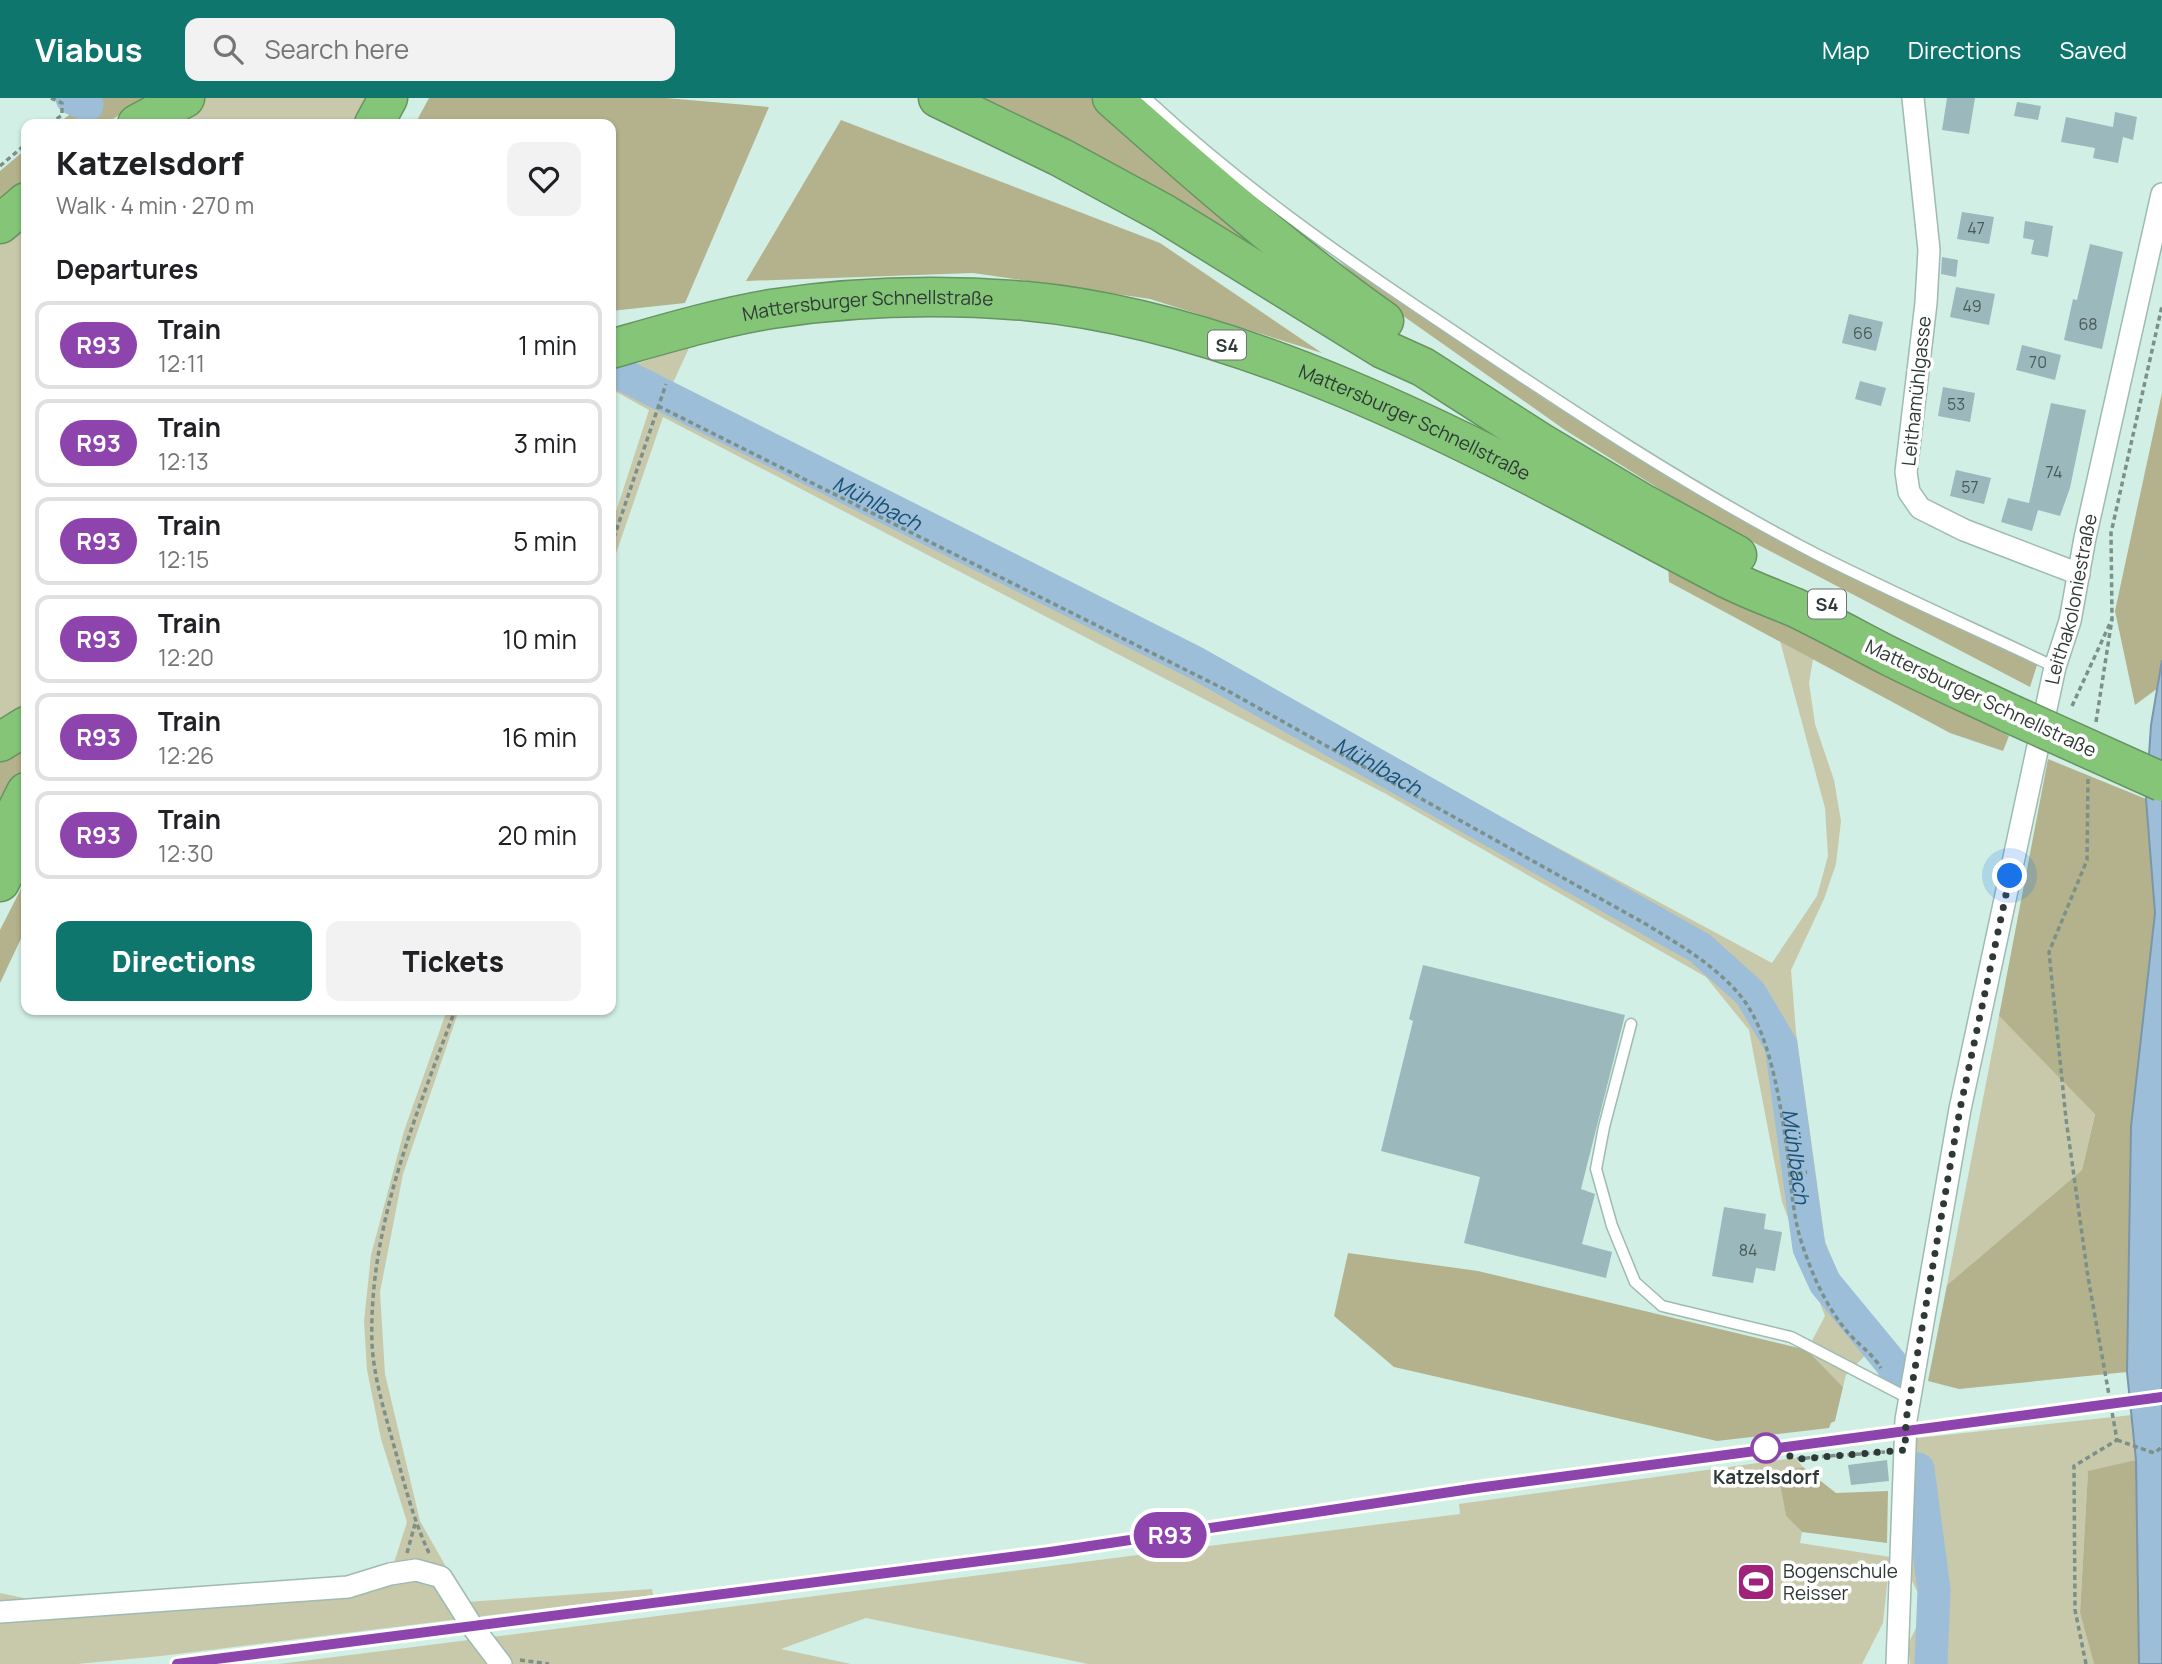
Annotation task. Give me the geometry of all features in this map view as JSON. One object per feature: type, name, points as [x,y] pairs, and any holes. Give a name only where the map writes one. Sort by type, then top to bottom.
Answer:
[{"type":"highway","points":[[146,119],[185,98]]},
{"type":"highway","points":[[377,119],[388,98]]},
{"type":"highway","name":"Mattersburger Schnellstraße","points":[[938,98],[1060,157],[1163,213],[1383,349],[1423,367],[1644,504],[2013,705],[2162,782]]},
{"type":"highway","points":[[1112,98],[1222,196],[1340,290],[1502,405],[1540,442]]},
{"type":"highway","points":[[0,224],[21,206]]},
{"type":"highway","name":"Mattersburger Schnellstraße","points":[[616,348],[695,325],[769,310],[898,296],[1028,301],[1143,321],[1201,336],[1319,378],[1488,455],[1737,584],[1796,608],[1894,658],[2162,764]]},
{"type":"highway","points":[[1383,349],[1416,379],[1490,428],[1796,608]]},
{"type":"highway","points":[[0,742],[21,729]]},
{"type":"highway","points":[[0,844],[21,802]]},
{"type":"highway","points":[[0,882],[21,840]]},
{"type":"highway","points":[[0,899],[21,864]]},
{"type":"street","name":"Leithamühlgasse","points":[[1913,98],[1929,250],[1926,303],[1906,471],[1909,492],[1920,508],[1964,530],[2079,574]]},
{"type":"street","name":"Leithakoloniestraße","points":[[1897,1664],[1905,1450],[1904,1404],[1960,1109],[2055,667],[2070,621],[2085,538],[2162,194]]},
{"type":"street","points":[[0,1612],[348,1587],[390,1574],[416,1570],[441,1577],[472,1626],[501,1664]]},
{"type":"lane","points":[[1146,98],[1172,123],[1262,196],[1343,257],[1569,408],[1692,485],[1819,555],[2055,667]]},
{"type":"lane","points":[[1631,1024],[1596,1169],[1612,1226],[1635,1282],[1662,1306],[1791,1336],[1904,1404]]},
{"type":"path","points":[[51,98],[62,103],[62,115],[57,119]]},
{"type":"path","points":[[0,166],[21,148]]},
{"type":"path","points":[[2094,734],[2112,619],[2110,533],[2162,306]]},
{"type":"path","points":[[616,531],[666,386]]},
{"type":"path","points":[[658,405],[1228,691],[1644,923],[1703,960],[1740,994],[1762,1032],[1775,1084],[1790,1174],[1792,1204],[1802,1243],[1821,1294],[1843,1326],[1877,1362],[1904,1404]]},
{"type":"path","points":[[2072,706],[2112,619]]},
{"type":"path","points":[[2089,772],[2087,860],[2049,952],[2066,1119],[2086,1264],[2118,1440]]},
{"type":"path","points":[[441,1577],[415,1524],[381,1398],[372,1346],[373,1281],[388,1205],[453,1015]]},
{"type":"path","points":[[1790,1174],[1807,1172]]},
{"type":"path","points":[[2118,1440],[2154,1453],[2162,1447]]},
{"type":"path","points":[[2086,1664],[2075,1610],[2074,1466],[2118,1440]]},
{"type":"path","points":[[1867,1447],[1868,1454]]},
{"type":"path","points":[[1798,1457],[1836,1454],[1850,1456],[1905,1450]]},
{"type":"path","points":[[512,1664],[523,1659],[548,1664]]},
{"type":"green space","points":[[92,98],[147,98],[113,119],[64,119]]},
{"type":"green space","points":[[185,98],[388,98],[377,119],[146,119]]},
{"type":"green space","points":[[429,98],[666,98],[769,107],[685,303],[616,310],[616,119],[418,119]]},
{"type":"green space","points":[[938,98],[1112,98],[1285,246],[1264,273]]},
{"type":"green space","points":[[841,120],[1160,243],[1322,353],[1150,299],[973,273],[746,281]]},
{"type":"green space","points":[[21,153],[21,185],[0,203],[0,171]]},
{"type":"green space","points":[[21,206],[21,729],[0,742],[0,224]]},
{"type":"green space","points":[[1339,261],[1546,400],[1684,486],[1821,561],[2038,662],[2030,687],[1701,515],[1565,430],[1382,301]]},
{"type":"green space","points":[[690,346],[672,385],[1306,712],[1772,963],[1817,896],[1828,856],[1825,808],[1780,641],[1813,659],[1809,683],[1815,724],[1834,780],[1841,821],[1836,864],[1824,899],[1791,970],[1796,1032],[1825,1241],[1839,1276],[1887,1333],[1846,1375],[1843,1387],[1807,1350],[1825,1316],[1782,1202],[1749,1030],[1706,977],[1386,794],[663,417],[616,553],[616,512],[649,410],[616,392],[616,370]]},
{"type":"green space","points":[[2162,393],[2162,685],[2135,705],[2115,611]]},
{"type":"green space","points":[[1668,564],[2009,736],[2003,751],[1950,733],[1669,582]]},
{"type":"green space","points":[[21,728],[21,802],[0,844],[0,742]]},
{"type":"green space","points":[[2048,759],[2146,799],[2155,913],[2131,1127],[2127,1372],[1959,1389],[1928,1381],[1947,1285],[2082,1170],[2095,1114],[1999,1016]]},
{"type":"green space","points":[[21,889],[21,939],[0,983],[0,930]]},
{"type":"green space","points":[[445,1015],[457,1015],[403,1174],[380,1292],[385,1374],[420,1521],[466,1602],[652,1589],[653,1595],[161,1656],[77,1664],[0,1664],[0,1593],[33,1600],[378,1575],[394,1563],[407,1522],[381,1439],[367,1370],[364,1321],[371,1255],[404,1131]]},
{"type":"green space","points":[[1999,1016],[2095,1113],[2082,1170],[1947,1285]]},
{"type":"green space","points":[[1348,1253],[1478,1271],[1807,1350],[1843,1387],[1835,1421],[1829,1428],[1717,1441],[1394,1367],[1334,1316]]},
{"type":"green space","points":[[2132,1415],[2136,1460],[2088,1472],[2080,1613],[2094,1664],[1910,1664],[1908,1644],[1918,1624],[1918,1593],[1910,1577],[1911,1473],[1917,1438]]},
{"type":"green space","points":[[1795,1458],[1803,1467],[1779,1471],[1786,1516],[1802,1532],[1800,1543],[1890,1557],[1883,1623],[1862,1664],[1088,1664],[866,1618],[781,1649],[851,1664],[279,1664],[1460,1514],[1459,1504]]},
{"type":"green space","points":[[2136,1460],[2139,1664],[2094,1664],[2080,1613],[2088,1471]]},
{"type":"green space","points":[[1803,1467],[1836,1493],[1888,1491],[1887,1543],[1802,1532],[1786,1516],[1778,1471]]},
{"type":"water","points":[[2162,660],[2162,1664],[2139,1664],[2136,1460],[2127,1372],[2131,1127],[2155,913],[2146,799],[2151,725]]},
{"type":"building","points":[[1947,98],[1975,98],[1969,134],[1942,130]]},
{"type":"building","points":[[2017,102],[2041,106],[2038,120],[2014,116]]},
{"type":"building","points":[[2115,112],[2137,117],[2133,140],[2123,137],[2118,163],[2093,158],[2095,148],[2061,142],[2066,117],[2113,127]]},
{"type":"building","points":[[1962,212],[1994,217],[1989,244],[1957,239]]},
{"type":"building","points":[[2025,221],[2053,226],[2048,257],[2031,254],[2034,240],[2023,238]]},
{"type":"building","points":[[2090,244],[2123,252],[2102,349],[2064,340]]},
{"type":"building","points":[[1942,257],[1958,260],[1956,277],[1941,274]]},
{"type":"building","points":[[1956,287],[1995,294],[1989,325],[1950,317]]},
{"type":"building","points":[[1849,314],[1883,322],[1876,351],[1842,343]]},
{"type":"building","points":[[2022,345],[2061,355],[2055,380],[2016,370]]},
{"type":"building","points":[[1860,381],[1886,388],[1881,406],[1855,399]]},
{"type":"building","points":[[1943,387],[1975,393],[1970,422],[1938,416]]},
{"type":"building","points":[[2051,403],[2086,410],[2070,488],[2060,516],[2038,510],[2032,531],[2001,522],[2008,498],[2029,503]]},
{"type":"building","points":[[1956,470],[1991,478],[1984,504],[1950,496]]},
{"type":"building","points":[[1423,965],[1625,1015],[1581,1189],[1595,1194],[1582,1244],[1612,1252],[1606,1278],[1464,1243],[1480,1177],[1381,1151],[1413,1021],[1409,1019]]},
{"type":"building","points":[[1724,1207],[1766,1214],[1764,1229],[1782,1232],[1775,1271],[1756,1268],[1753,1283],[1712,1276]]},
{"type":"building","points":[[1887,1460],[1889,1481],[1851,1485],[1848,1465]]},
{"type":"waterway","name":"Mühlbach","points":[[72,98],[87,105]]},
{"type":"waterway","name":"Mühlbach","points":[[616,372],[1196,663],[1700,948],[1750,993],[1781,1045],[1809,1248],[1825,1283],[1891,1363],[1901,1381]]},
{"type":"waterway","name":"Mühlbach","points":[[1918,1469],[1934,1590],[1931,1664]]},
{"type":"railway","points":[[177,1664],[1050,1552],[1477,1488],[2162,1397]]},
{"type":"train","name":"R93","points":[[177,1664],[1050,1552],[1477,1488],[2162,1397]]},
{"type":"place","name":"Katzelsdorf","points":[[1766,1448]]},
{"type":"place","name":"Bogenschule Reisser","points":[[1756,1582]]},
{"type":"route","points":[[1766,1448],[1799,1459],[1905,1450],[1906,1420],[1960,1109],[2010,876]]}]
